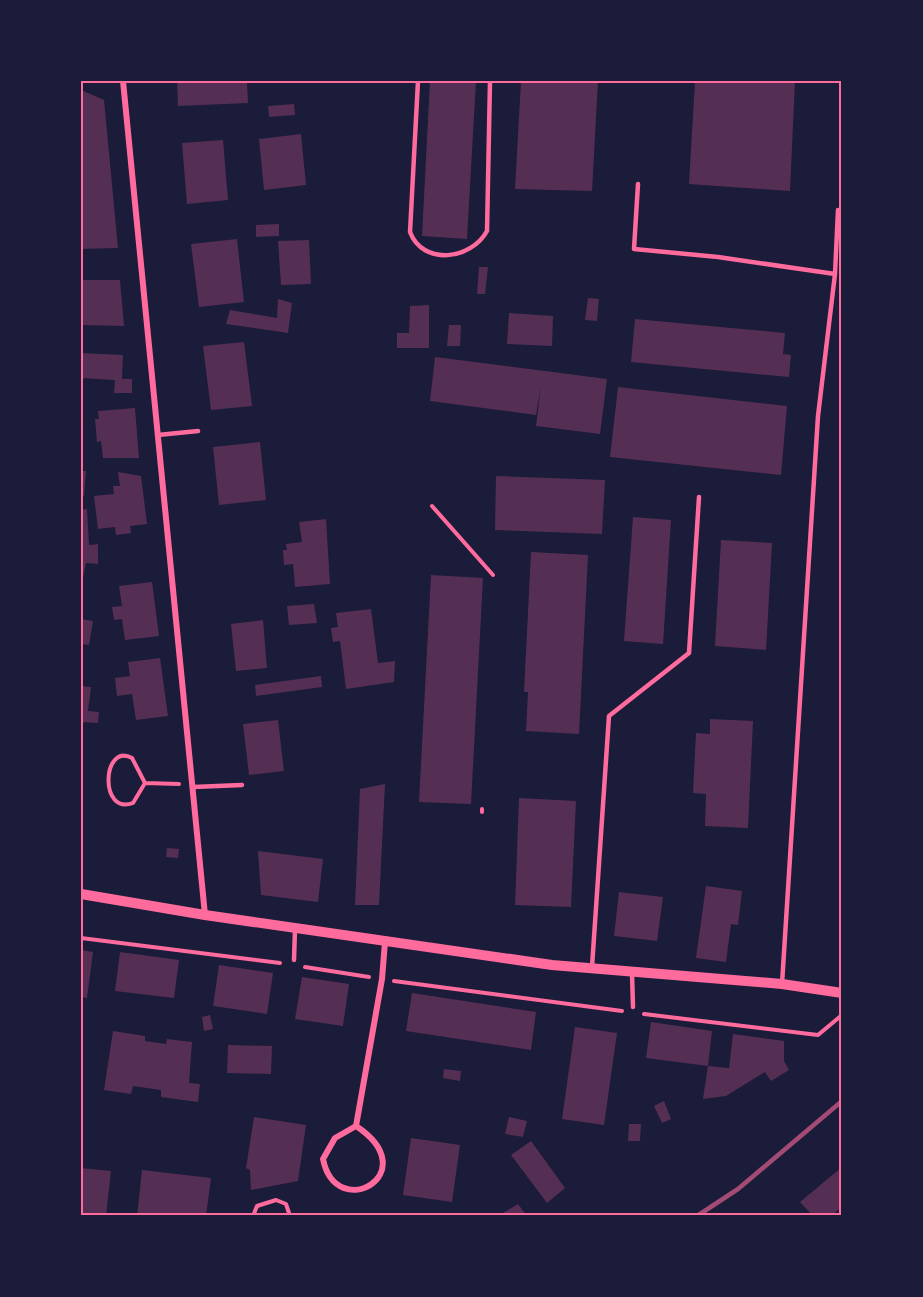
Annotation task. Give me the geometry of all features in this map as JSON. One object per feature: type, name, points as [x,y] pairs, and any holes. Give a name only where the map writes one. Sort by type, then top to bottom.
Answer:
[{"type":"street","points":[[123,81],[205,915]]},
{"type":"street","points":[[81,894],[295,929],[592,969],[783,984],[842,993]]},
{"type":"street","points":[[356,1126],[382,979],[385,942]]},
{"type":"street","points":[[356,1126],[377,1144],[384,1156],[382,1168],[374,1183],[366,1188],[345,1189],[333,1183],[326,1172],[323,1159],[335,1138],[356,1126]]},
{"type":"lane","points":[[418,81],[410,232],[415,243],[422,249],[450,256],[472,248],[481,241],[487,231],[490,81]]},
{"type":"lane","points":[[638,183],[634,249],[718,257],[835,274]]},
{"type":"lane","points":[[783,984],[818,416],[835,274],[838,210]]},
{"type":"lane","points":[[158,435],[198,431]]},
{"type":"lane","points":[[592,969],[609,716],[689,653],[699,497]]},
{"type":"lane","points":[[193,787],[242,784]]},
{"type":"lane","points":[[294,963],[295,929]]},
{"type":"lane","points":[[632,973],[633,1007]]},
{"type":"path","points":[[432,506],[493,575]]},
{"type":"path","points":[[121,755],[132,758],[145,783],[133,802],[126,805],[115,801],[109,792],[110,765],[115,757],[121,755]]},
{"type":"path","points":[[145,783],[179,784]]},
{"type":"path","points":[[81,938],[286,964]]},
{"type":"path","points":[[294,963],[382,979],[629,1012]]},
{"type":"path","points":[[637,1013],[818,1035],[842,1015]]},
{"type":"path","points":[[254,1216],[258,1206],[274,1200],[284,1202],[290,1216]]},
{"type":"building","points":[[177,81],[247,81],[248,103],[178,106]]},
{"type":"building","points":[[430,81],[476,81],[467,239],[422,236]]},
{"type":"building","points":[[521,81],[598,81],[592,191],[515,189]]},
{"type":"building","points":[[695,81],[795,81],[790,191],[689,184]]},
{"type":"building","points":[[81,90],[104,100],[118,248],[81,249]]},
{"type":"building","points":[[294,104],[295,115],[269,117],[268,106]]},
{"type":"building","points":[[301,134],[306,185],[264,190],[259,139]]},
{"type":"building","points":[[223,140],[228,200],[187,204],[182,143]]},
{"type":"building","points":[[279,224],[279,236],[256,237],[256,225]]},
{"type":"building","points":[[237,239],[244,302],[199,307],[191,244]]},
{"type":"building","points":[[309,240],[311,284],[281,285],[278,241]]},
{"type":"building","points":[[479,267],[488,267],[485,294],[477,294]]},
{"type":"building","points":[[81,280],[120,280],[124,326],[81,325]]},
{"type":"building","points":[[588,298],[599,299],[597,321],[585,320]]},
{"type":"building","points":[[278,299],[292,303],[288,333],[226,324],[230,310],[277,318]]},
{"type":"building","points":[[429,305],[429,348],[397,348],[397,333],[409,333],[410,306]]},
{"type":"building","points":[[509,313],[553,316],[552,346],[507,344]]},
{"type":"building","points":[[635,319],[785,333],[783,354],[791,355],[789,377],[631,362]]},
{"type":"building","points":[[449,325],[461,325],[460,346],[447,346]]},
{"type":"building","points":[[244,342],[252,406],[211,410],[203,346]]},
{"type":"building","points":[[81,353],[123,355],[122,379],[132,379],[132,393],[114,393],[115,380],[81,378]]},
{"type":"building","points":[[435,357],[607,379],[600,434],[536,426],[541,386],[536,415],[430,401]]},
{"type":"building","points":[[618,387],[787,406],[781,475],[610,457]]},
{"type":"building","points":[[135,408],[139,458],[103,458],[101,441],[97,442],[95,419],[99,419],[98,411]]},
{"type":"building","points":[[260,442],[266,500],[219,505],[213,447]]},
{"type":"building","points":[[81,471],[86,471],[84,496],[81,496]]},
{"type":"building","points":[[118,472],[141,476],[147,524],[130,526],[131,533],[116,535],[115,527],[98,529],[94,496],[114,494],[113,486],[120,486]]},
{"type":"building","points":[[496,476],[605,480],[602,534],[495,530]]},
{"type":"building","points":[[87,509],[89,545],[98,544],[98,564],[86,563],[83,577],[81,577],[81,510]]},
{"type":"building","points":[[633,517],[671,520],[663,644],[624,641]]},
{"type":"building","points":[[326,519],[330,584],[295,587],[293,564],[284,565],[283,550],[287,550],[286,544],[302,542],[299,522]]},
{"type":"building","points":[[721,540],[772,543],[766,650],[715,646]]},
{"type":"building","points":[[531,552],[588,555],[579,734],[526,731],[528,692],[524,692]]},
{"type":"building","points":[[431,575],[483,578],[471,804],[419,802]]},
{"type":"building","points":[[152,582],[159,636],[125,640],[122,619],[114,620],[112,607],[122,606],[119,586]]},
{"type":"building","points":[[314,604],[317,623],[289,625],[287,606]]},
{"type":"building","points":[[371,609],[378,663],[395,661],[394,682],[346,689],[340,641],[333,642],[331,628],[338,627],[336,613]]},
{"type":"building","points":[[81,619],[93,621],[89,645],[81,644]]},
{"type":"building","points":[[263,620],[267,668],[236,671],[231,624]]},
{"type":"building","points":[[160,658],[168,716],[136,720],[132,694],[117,696],[115,678],[130,676],[128,662]]},
{"type":"building","points":[[321,676],[322,687],[256,696],[255,685]]},
{"type":"building","points":[[81,686],[91,687],[88,711],[99,712],[98,723],[81,722]]},
{"type":"building","points":[[710,719],[753,721],[748,828],[705,826],[706,794],[693,793],[696,733],[710,734]]},
{"type":"building","points":[[278,720],[284,771],[249,775],[243,724]]},
{"type":"building","points":[[385,784],[379,905],[355,905],[360,789]]},
{"type":"building","points":[[519,798],[576,801],[571,907],[515,905]]},
{"type":"building","points":[[167,848],[179,849],[178,858],[166,857]]},
{"type":"building","points":[[258,851],[323,859],[318,902],[261,895]]},
{"type":"building","points":[[706,886],[742,891],[738,925],[731,924],[726,962],[696,958]]},
{"type":"building","points":[[619,892],[663,897],[657,941],[614,936]]},
{"type":"building","points":[[81,950],[93,952],[87,998],[81,997]]},
{"type":"building","points":[[120,952],[179,960],[174,998],[115,991]]},
{"type":"building","points":[[219,965],[273,973],[267,1014],[213,1006]]},
{"type":"building","points":[[302,977],[349,984],[343,1026],[295,1019]]},
{"type":"building","points":[[412,993],[536,1012],[531,1050],[406,1031]]},
{"type":"building","points":[[210,1015],[213,1029],[204,1031],[202,1017]]},
{"type":"building","points":[[651,1022],[712,1031],[708,1066],[646,1058]]},
{"type":"building","points":[[575,1027],[617,1033],[604,1125],[562,1119]]},
{"type":"building","points":[[113,1031],[145,1036],[145,1041],[166,1044],[167,1039],[192,1042],[189,1083],[200,1084],[198,1102],[161,1097],[161,1090],[133,1086],[131,1094],[104,1090]]},
{"type":"building","points":[[733,1034],[784,1041],[784,1061],[789,1070],[771,1081],[765,1072],[726,1096],[703,1099],[708,1066],[729,1068]]},
{"type":"building","points":[[228,1045],[272,1046],[271,1074],[227,1073]]},
{"type":"building","points":[[444,1069],[461,1071],[460,1081],[443,1078]]},
{"type":"building","points":[[664,1101],[671,1119],[662,1123],[654,1106]]},
{"type":"building","points":[[254,1117],[306,1125],[298,1181],[251,1190],[250,1170],[246,1168]]},
{"type":"building","points":[[509,1117],[527,1121],[523,1137],[505,1134]]},
{"type":"building","points":[[629,1124],[641,1124],[640,1141],[628,1141]]},
{"type":"building","points":[[411,1138],[460,1145],[452,1202],[403,1195]]},
{"type":"building","points":[[531,1141],[565,1188],[547,1203],[511,1155]]},
{"type":"building","points":[[842,1167],[842,1207],[831,1216],[813,1216],[800,1202]]},
{"type":"building","points":[[81,1168],[111,1171],[106,1216],[81,1216]]},
{"type":"building","points":[[142,1170],[211,1178],[206,1216],[137,1216]]},
{"type":"building","points":[[518,1204],[527,1216],[498,1216]]},
{"type":"railway","points":[[697,1216],[738,1189],[842,1101]]}]
